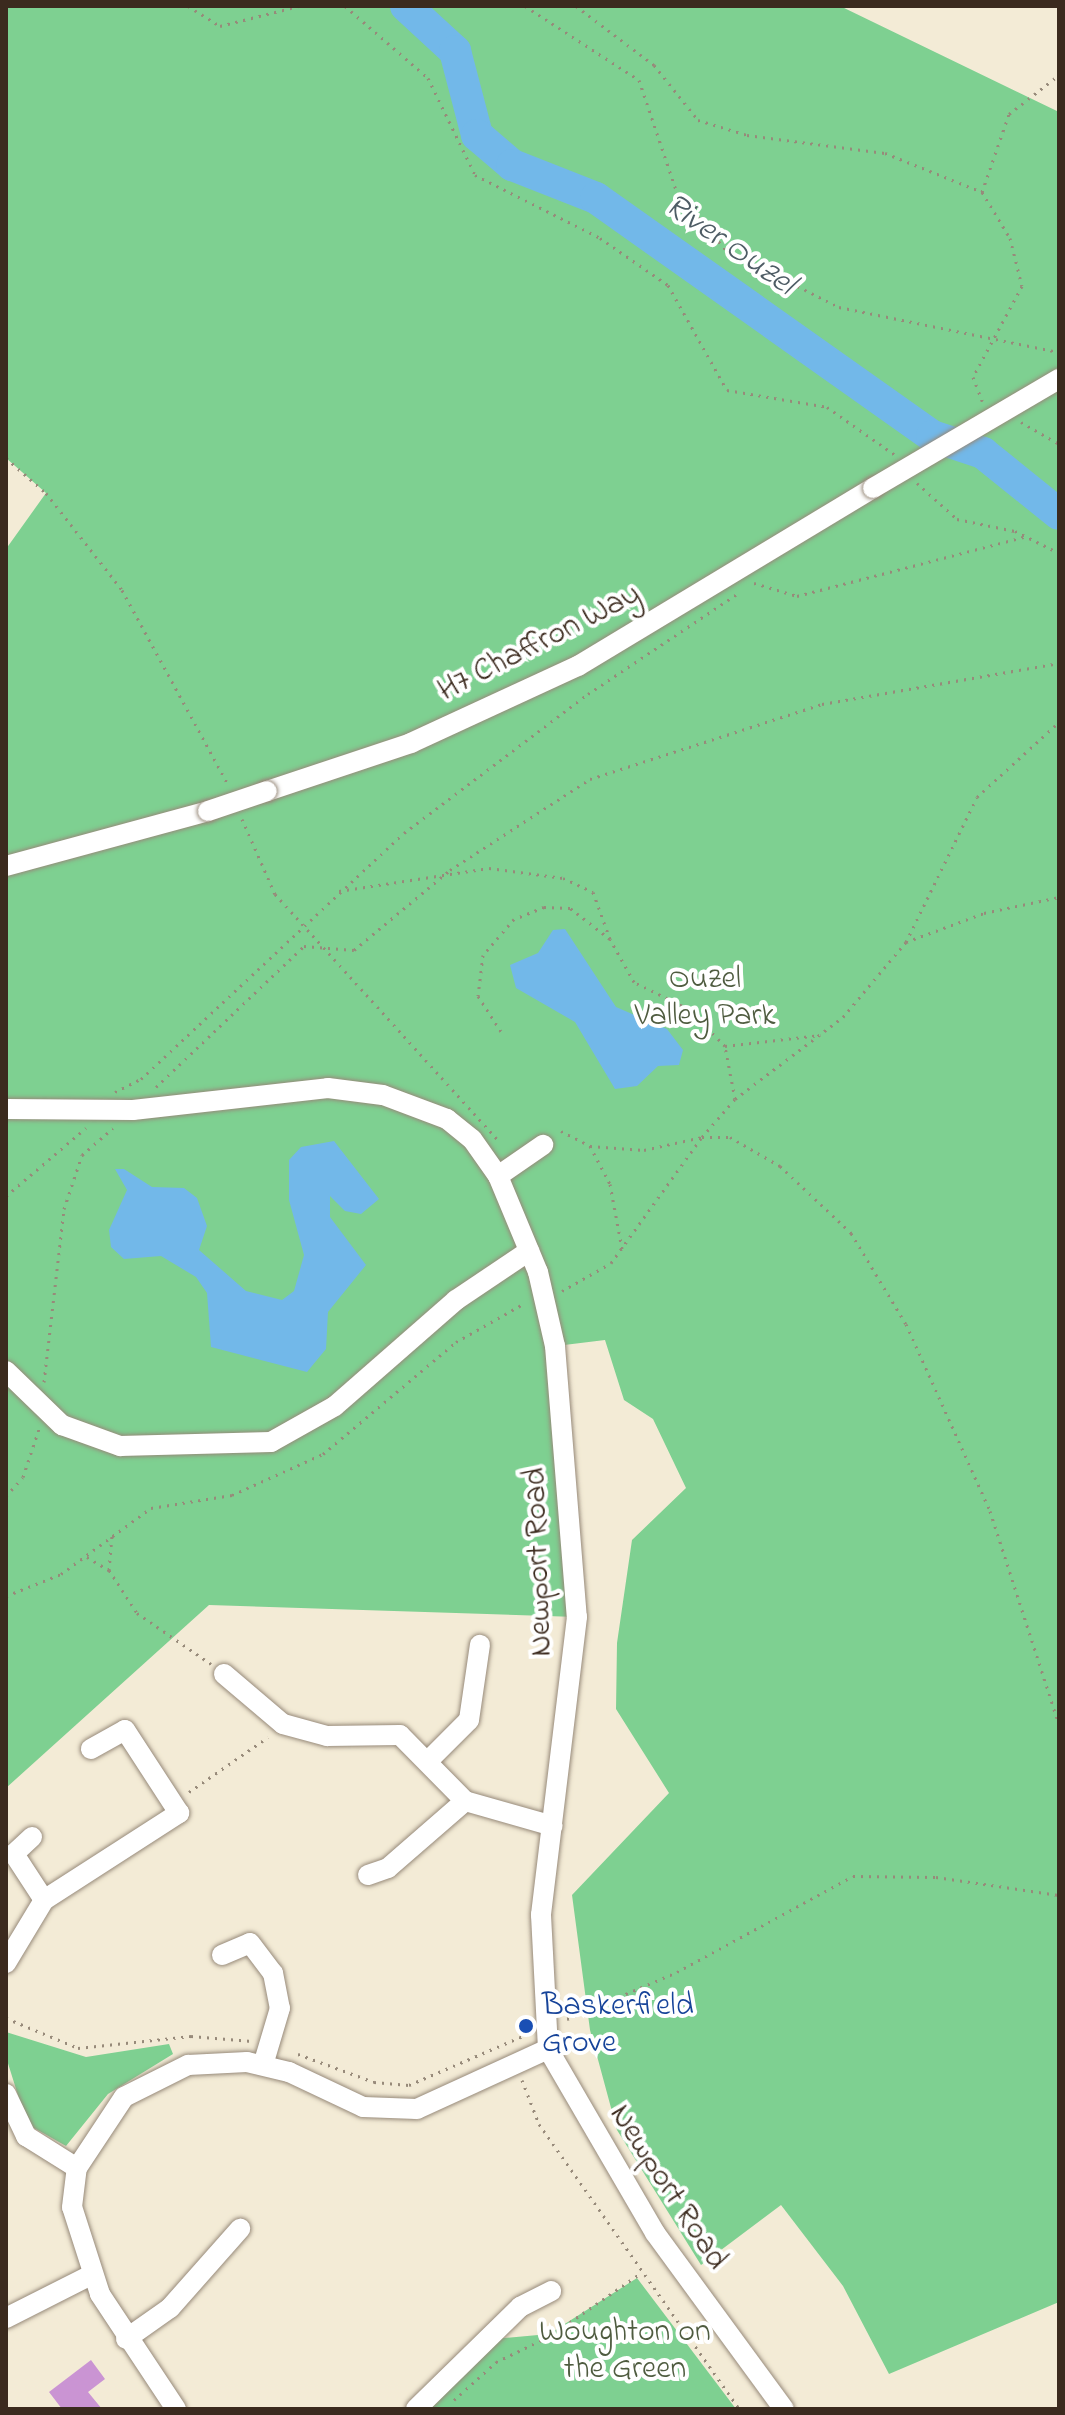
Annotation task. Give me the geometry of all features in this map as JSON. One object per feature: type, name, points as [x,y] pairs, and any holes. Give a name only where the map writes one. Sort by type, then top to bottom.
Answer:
[{"type":"street","name":"H7 Chaffron Way","points":[[6,866],[208,811],[411,743],[578,666],[1059,379]]},
{"type":"street","name":"Newport Road","points":[[6,1109],[133,1110],[290,1090],[383,1095],[447,1119],[472,1139],[498,1176],[545,1296],[561,1390],[577,1617],[540,1959],[548,2049],[655,2233],[784,2409]]},
{"type":"street","points":[[498,1176],[543,1145]]},
{"type":"street","points":[[6,1371],[42,1411],[120,1446],[271,1442],[335,1406],[456,1300],[529,1251]]},
{"type":"street","points":[[430,1759],[469,1720],[480,1645]]},
{"type":"street","points":[[224,1674],[283,1724],[327,1736],[400,1735],[430,1759],[465,1801],[553,1826]]},
{"type":"street","points":[[6,1963],[44,1900],[179,1813],[125,1730],[91,1749]]},
{"type":"street","points":[[368,1875],[388,1868],[465,1801]]},
{"type":"street","points":[[32,1837],[14,1854],[44,1900]]},
{"type":"street","points":[[222,1955],[250,1943],[273,1973],[280,2008],[263,2065]]},
{"type":"street","points":[[176,2409],[126,2339],[91,2275],[72,2207],[77,2168],[124,2097],[153,2079],[188,2065],[263,2065],[363,2107],[417,2109],[548,2049]]},
{"type":"street","points":[[6,2094],[26,2136],[77,2168]]},
{"type":"street","points":[[126,2339],[170,2308],[240,2229]]},
{"type":"street","points":[[6,2318],[91,2275]]},
{"type":"street","points":[[416,2409],[520,2307],[551,2291]]},
{"type":"path","points":[[188,6],[220,26],[299,6]]},
{"type":"path","points":[[345,6],[428,78],[475,175],[600,238],[668,285],[727,390],[838,411],[899,460]]},
{"type":"path","points":[[525,6],[639,80],[677,193],[726,250],[839,307],[992,342],[1059,352]]},
{"type":"path","points":[[576,6],[641,53],[698,120],[747,135],[885,153],[982,192]]},
{"type":"path","points":[[992,406],[971,385],[1022,276],[982,192],[989,155],[1009,114],[1059,75]]},
{"type":"path","points":[[1016,419],[1059,444]]},
{"type":"path","points":[[908,471],[948,515],[1029,536],[1059,553]]},
{"type":"path","points":[[754,583],[797,596],[1029,536]]},
{"type":"path","points":[[6,1196],[107,1111],[116,1090],[141,1079],[336,892],[497,760],[767,575]]},
{"type":"path","points":[[6,1496],[33,1456],[42,1411],[64,1209],[82,1155],[304,946],[354,950],[450,870],[569,791],[637,758],[822,704],[1059,663]]},
{"type":"path","points":[[545,1296],[595,1276],[622,1249],[702,1137],[735,1099],[823,1034],[906,942],[977,797],[1059,722]]},
{"type":"path","points":[[336,892],[450,870],[489,868],[583,884],[600,904],[610,939],[634,982],[689,1009],[725,1046],[735,1099]]},
{"type":"path","points":[[906,942],[984,913],[1059,897]]},
{"type":"path","points":[[502,1033],[485,1013],[477,981],[483,955],[514,919],[559,906],[584,915],[610,939]]},
{"type":"path","points":[[725,1046],[823,1034]]},
{"type":"path","points":[[561,1131],[590,1146],[644,1150],[702,1137],[730,1137],[780,1166],[851,1233],[881,1277],[990,1511],[1059,1725]]},
{"type":"path","points":[[590,1146],[616,1202],[622,1249]]},
{"type":"path","points":[[109,1570],[112,1534]]},
{"type":"path","points":[[86,1557],[109,1570],[137,1613],[224,1674]]},
{"type":"path","points":[[172,1802],[283,1724]]},
{"type":"path","points":[[545,2027],[625,1998],[853,1876],[936,1877],[1059,1895]]},
{"type":"path","points":[[507,2041],[539,2124],[739,2409]]},
{"type":"path","points":[[442,2409],[496,2362],[550,2336],[641,2273]]},
{"type":"green space","name":"Ouzel Valley Park","points":[[6,6],[840,6],[1059,112],[1059,2302],[889,2374],[843,2286],[781,2205],[701,2265],[617,2130],[590,2030],[572,1895],[669,1793],[616,1709],[617,1643],[632,1540],[686,1488],[653,1419],[624,1400],[605,1340],[556,1346],[577,1617],[209,1605],[6,1788],[6,549],[46,493],[6,458]]},
{"type":"green space","points":[[6,2032],[86,2057],[169,2044],[173,2054],[108,2094],[66,2146],[27,2124],[6,2057]]},
{"type":"green space","name":"Woughton on the Green","points":[[637,2278],[736,2409],[416,2409],[493,2339],[549,2334]]},
{"type":"water","points":[[565,929],[616,1007],[667,1029],[683,1050],[679,1065],[658,1066],[637,1086],[615,1089],[575,1022],[516,988],[510,965],[538,953],[553,930]]},
{"type":"water","points":[[334,1141],[379,1199],[361,1214],[345,1211],[330,1196],[330,1217],[366,1265],[328,1312],[326,1349],[307,1372],[211,1347],[207,1293],[196,1277],[161,1256],[124,1259],[111,1247],[109,1230],[127,1190],[115,1169],[124,1169],[152,1187],[184,1188],[197,1198],[207,1226],[199,1250],[246,1291],[282,1300],[294,1291],[304,1255],[289,1200],[289,1160],[301,1147]]},
{"type":"building","points":[[91,2360],[105,2379],[88,2392],[102,2409],[62,2409],[49,2392]]},
{"type":"waterway","name":"River Ouzel","points":[[406,6],[455,51],[477,135],[512,165],[596,198],[932,436],[983,453],[1059,514]]},
{"type":"place","name":"Baskerfield Grove","points":[[526,2026]]}]
